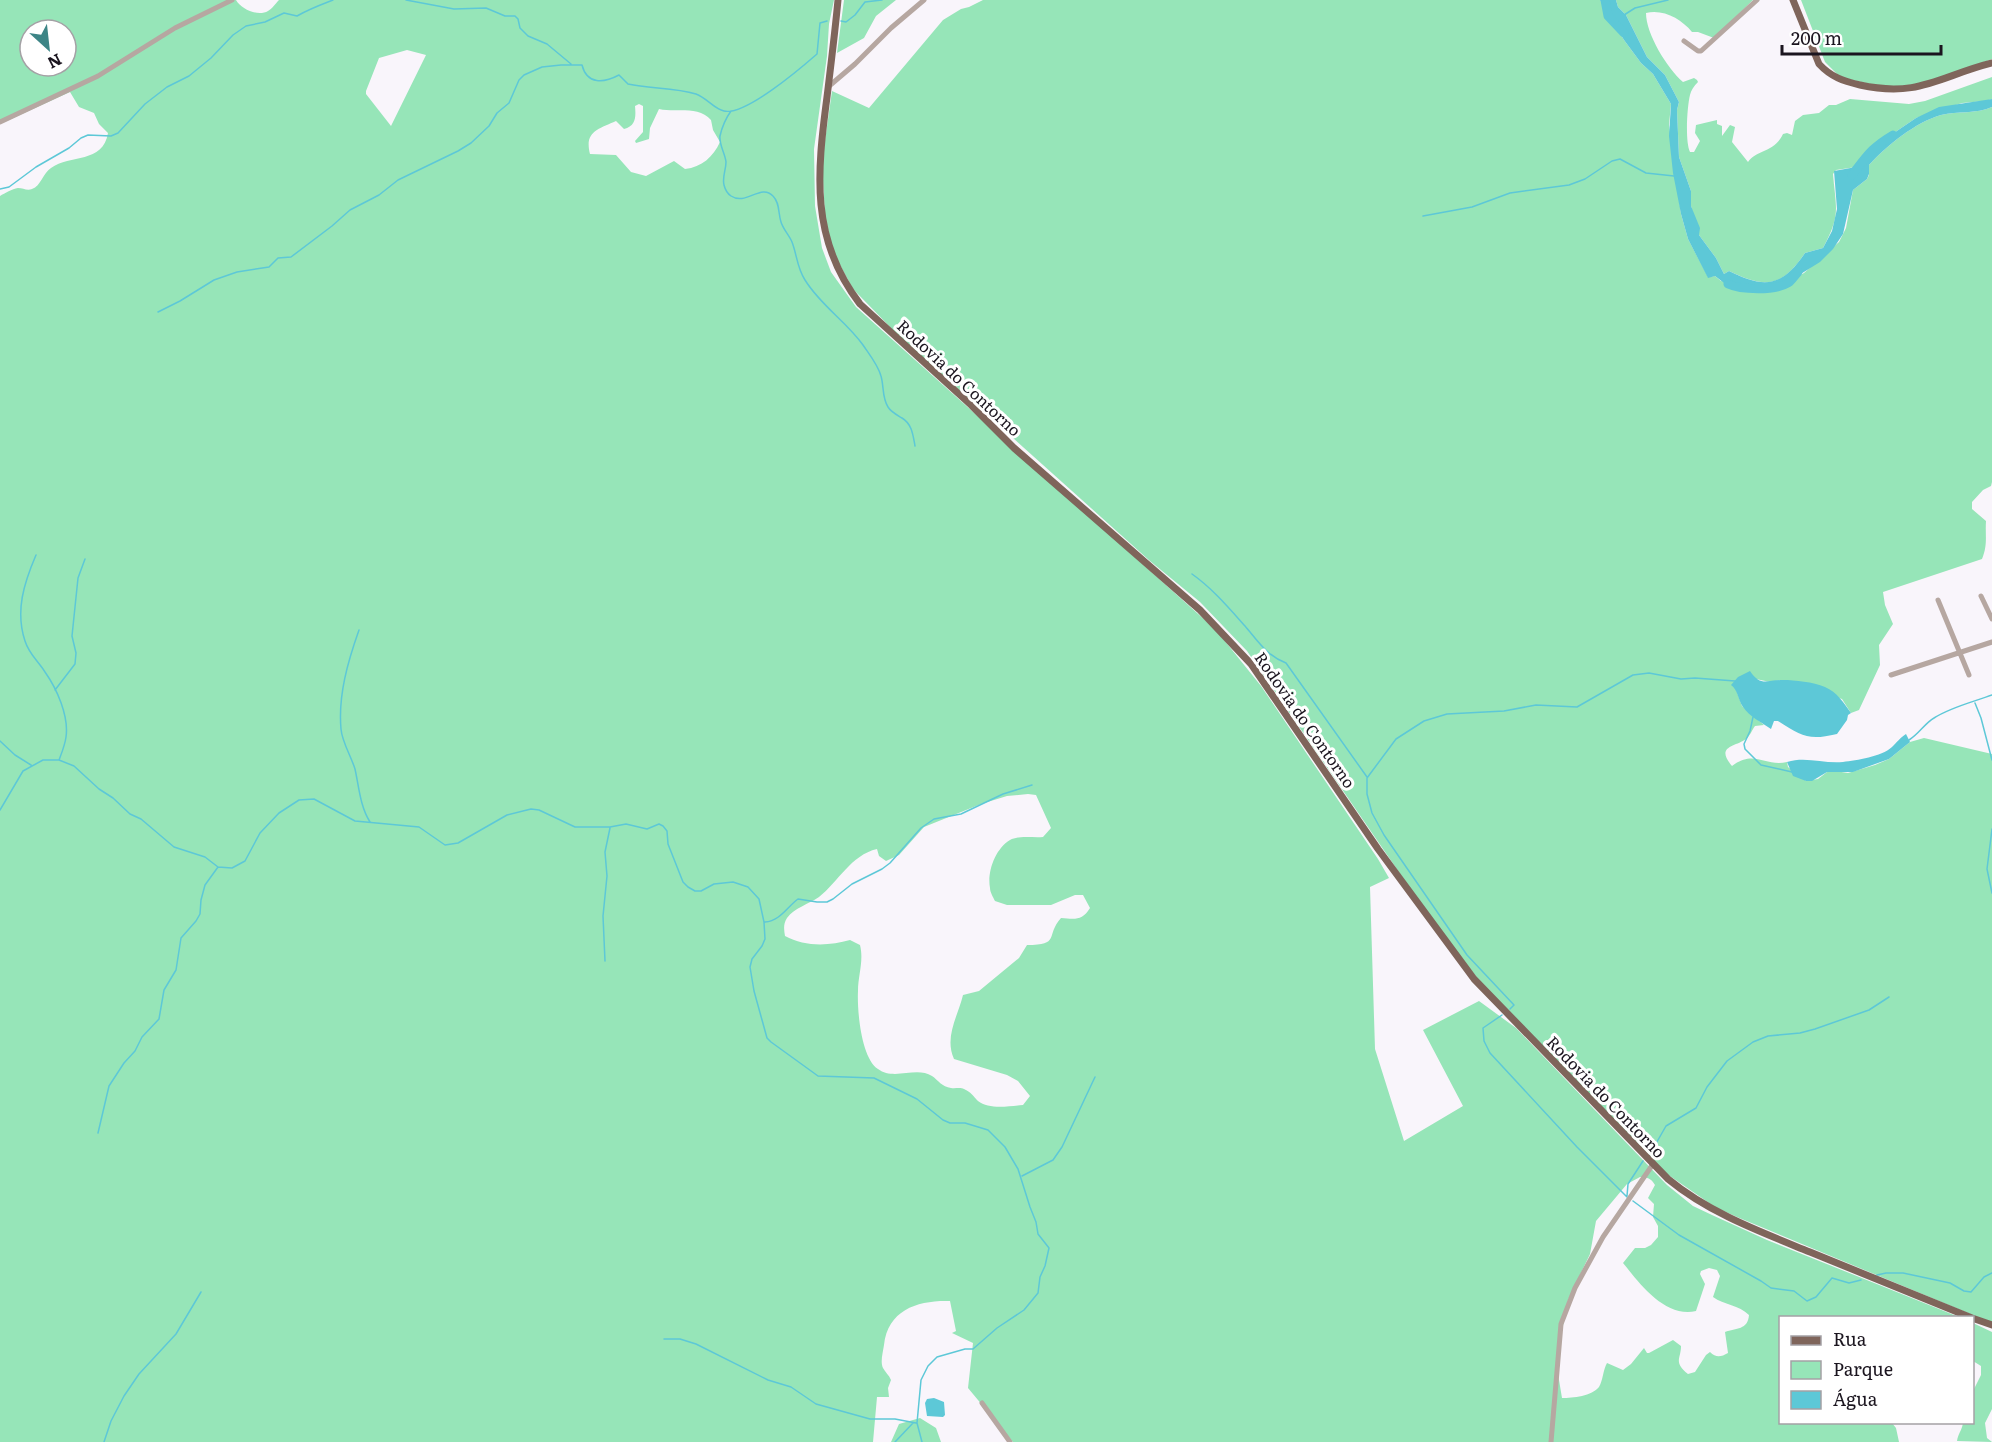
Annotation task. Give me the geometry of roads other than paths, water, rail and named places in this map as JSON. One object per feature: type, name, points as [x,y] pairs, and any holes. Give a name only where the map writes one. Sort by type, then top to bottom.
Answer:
[{"type":"main road","name":"Rodovia do Contorno","points":[[838,0],[820,150],[819,192],[825,238],[832,257],[846,286],[873,318],[971,405],[1014,448],[1200,610],[1233,643],[1251,664],[1413,898],[1474,979],[1653,1164],[1683,1192],[1712,1209],[1765,1233],[1967,1316]]},
{"type":"main road","points":[[1793,0],[1819,64],[1826,72],[1841,81],[1874,88],[1899,90],[1918,88],[1992,63]]},
{"type":"main road","name":"Rodovia do Contorno","points":[[1974,1319],[1992,1325]]},
{"type":"street","points":[[0,122],[98,76],[175,28],[232,0]]},
{"type":"street","points":[[828,87],[924,0]]},
{"type":"street","points":[[1684,41],[1701,51],[1757,0]]},
{"type":"street","points":[[1981,596],[1992,619]]},
{"type":"street","points":[[1938,600],[1969,675]]},
{"type":"street","points":[[1891,675],[1992,642]]},
{"type":"street","points":[[1551,1442],[1561,1324],[1575,1288],[1603,1237],[1653,1164]]},
{"type":"street","points":[[982,1403],[1010,1442]]},
{"type":"water","points":[[1600,0],[1616,0],[1647,57],[1665,75],[1679,102],[1677,110],[1679,157],[1691,191],[1691,206],[1700,228],[1699,235],[1716,258],[1724,274],[1729,271],[1753,281],[1763,282],[1772,282],[1780,278],[1797,264],[1805,253],[1823,248],[1832,231],[1837,209],[1834,171],[1856,167],[1885,139],[1916,118],[1939,107],[1992,99],[1992,107],[1980,111],[1931,118],[1884,150],[1869,165],[1867,179],[1853,190],[1843,234],[1820,262],[1772,290],[1728,286],[1715,276],[1708,278],[1688,239],[1673,173],[1669,136],[1671,104],[1653,74],[1641,63],[1624,40]]},
{"type":"water","points":[[1750,671],[1761,681],[1798,681],[1825,687],[1837,695],[1851,713],[1837,734],[1827,736],[1806,736],[1778,721],[1774,721],[1771,729],[1746,711],[1731,685],[1738,677]]},
{"type":"water","points":[[1906,734],[1910,742],[1889,759],[1853,772],[1827,772],[1812,781],[1806,781],[1793,776],[1787,762],[1801,760],[1843,762],[1869,758],[1892,747]]},
{"type":"water","points":[[934,1398],[944,1402],[945,1415],[943,1417],[927,1416],[925,1403],[927,1399]]},
{"type":"waterway","points":[[0,189],[9,187],[81,138],[88,135],[111,136],[118,133],[145,104],[167,87],[189,76],[211,58],[233,35],[246,26],[265,22],[284,13],[297,16],[333,0]]},
{"type":"waterway","points":[[406,0],[454,9],[486,8],[505,16],[515,16],[520,28],[528,36],[547,44],[571,64]]},
{"type":"waterway","points":[[841,21],[846,22],[855,15],[865,2],[882,0]]},
{"type":"waterway","points":[[1605,0],[1608,16],[1624,33]]},
{"type":"waterway","points":[[1624,15],[1635,8],[1668,0]]},
{"type":"waterway","points":[[158,312],[214,280],[237,272],[269,267],[278,258],[291,257],[350,210],[379,195],[398,180],[471,143],[489,126],[497,113],[509,103],[519,80],[524,75],[542,67],[582,65],[584,72],[592,79],[602,81],[619,75],[628,84],[696,94],[720,110],[733,111],[772,90],[817,54],[820,23],[827,21]]},
{"type":"waterway","points":[[731,111],[720,136],[726,162],[723,179],[726,190],[737,198],[763,192],[773,196],[778,205],[783,227],[792,242],[802,275],[818,298],[856,336],[873,360],[881,376],[886,403],[891,410],[908,423],[915,446]]},
{"type":"waterway","points":[[1852,175],[1874,148],[1893,135]]},
{"type":"waterway","points":[[1423,216],[1472,207],[1510,193],[1569,185],[1585,179],[1612,161],[1620,159],[1646,173],[1674,176]]},
{"type":"waterway","points":[[1728,284],[1749,288],[1782,286],[1798,272]]},
{"type":"waterway","points":[[36,555],[22,597],[22,630],[31,654],[54,686],[64,712],[66,737],[59,760]]},
{"type":"waterway","points":[[55,690],[75,664],[76,653],[72,636],[78,578],[85,559]]},
{"type":"waterway","points":[[1192,574],[1220,599],[1268,652],[1286,663],[1367,777]]},
{"type":"waterway","points":[[359,630],[345,678],[340,716],[343,739],[355,769],[362,803],[370,822]]},
{"type":"waterway","points":[[1510,1009],[1514,1005],[1467,955],[1384,835],[1372,813],[1367,794],[1367,778],[1396,739],[1424,721],[1447,714],[1504,711],[1536,705],[1577,707],[1633,675],[1649,673],[1681,679],[1735,681]]},
{"type":"waterway","points":[[1909,740],[1941,714],[1992,695]]},
{"type":"waterway","points":[[1975,703],[1992,760]]},
{"type":"waterway","points":[[1753,717],[1744,744],[1745,749],[1761,765],[1792,772]]},
{"type":"waterway","points":[[0,741],[15,755],[31,765]]},
{"type":"waterway","points":[[0,810],[23,771],[43,760],[59,760],[74,766],[99,789],[130,814],[141,819],[174,847],[205,857],[218,867],[232,868],[245,861],[260,833],[279,813],[299,800],[314,799],[355,821],[419,827],[445,845],[458,843],[507,815],[531,809],[539,810],[575,827],[610,827],[626,824],[647,829],[659,824],[663,826],[667,831],[668,844],[683,882],[688,887],[701,891],[714,884],[733,882],[748,887],[759,899],[765,939],[752,959],[750,967],[767,1038],[771,1042],[818,1076],[874,1078],[917,1099],[943,1120],[950,1123],[965,1123],[988,1130],[1005,1147],[1018,1169],[1038,1234],[1049,1248],[1040,1277],[1038,1293],[1024,1310],[997,1328],[973,1349],[937,1357],[928,1366],[921,1380],[917,1423],[922,1442]]},
{"type":"waterway","points":[[765,922],[775,919],[798,899],[817,902],[827,902],[833,899],[852,884],[890,863],[921,828],[934,819],[961,814],[1003,794],[1032,785]]},
{"type":"waterway","points":[[605,961],[603,916],[607,876],[605,852],[610,828]]},
{"type":"waterway","points":[[1992,829],[1987,869],[1992,893]]},
{"type":"waterway","points":[[98,1133],[109,1086],[135,1051],[142,1037],[159,1019],[164,990],[176,970],[181,938],[200,914],[205,885],[218,867]]},
{"type":"waterway","points":[[1650,1154],[1666,1126],[1696,1108],[1707,1087],[1727,1061],[1753,1042],[1768,1036],[1815,1029],[1869,1010],[1889,997]]},
{"type":"waterway","points":[[1502,1015],[1483,1028],[1484,1041],[1490,1053],[1627,1197]]},
{"type":"waterway","points":[[1022,1176],[1053,1160],[1062,1147],[1095,1077]]},
{"type":"waterway","points":[[1627,1196],[1628,1184],[1643,1161]]},
{"type":"waterway","points":[[1633,1201],[1679,1235],[1771,1288],[1794,1291],[1807,1301],[1816,1297],[1832,1278],[1849,1283],[1861,1280]]},
{"type":"waterway","points":[[1877,1275],[1903,1273],[1950,1283],[1964,1291],[1971,1292],[1984,1277],[1992,1273]]},
{"type":"waterway","points":[[104,1442],[111,1421],[124,1396],[139,1374],[176,1334],[201,1292]]},
{"type":"waterway","points":[[664,1339],[680,1339],[696,1344],[768,1380],[791,1387],[816,1404],[870,1419],[895,1419],[916,1423]]},
{"type":"waterway","points":[[895,1442],[913,1423]]}]
